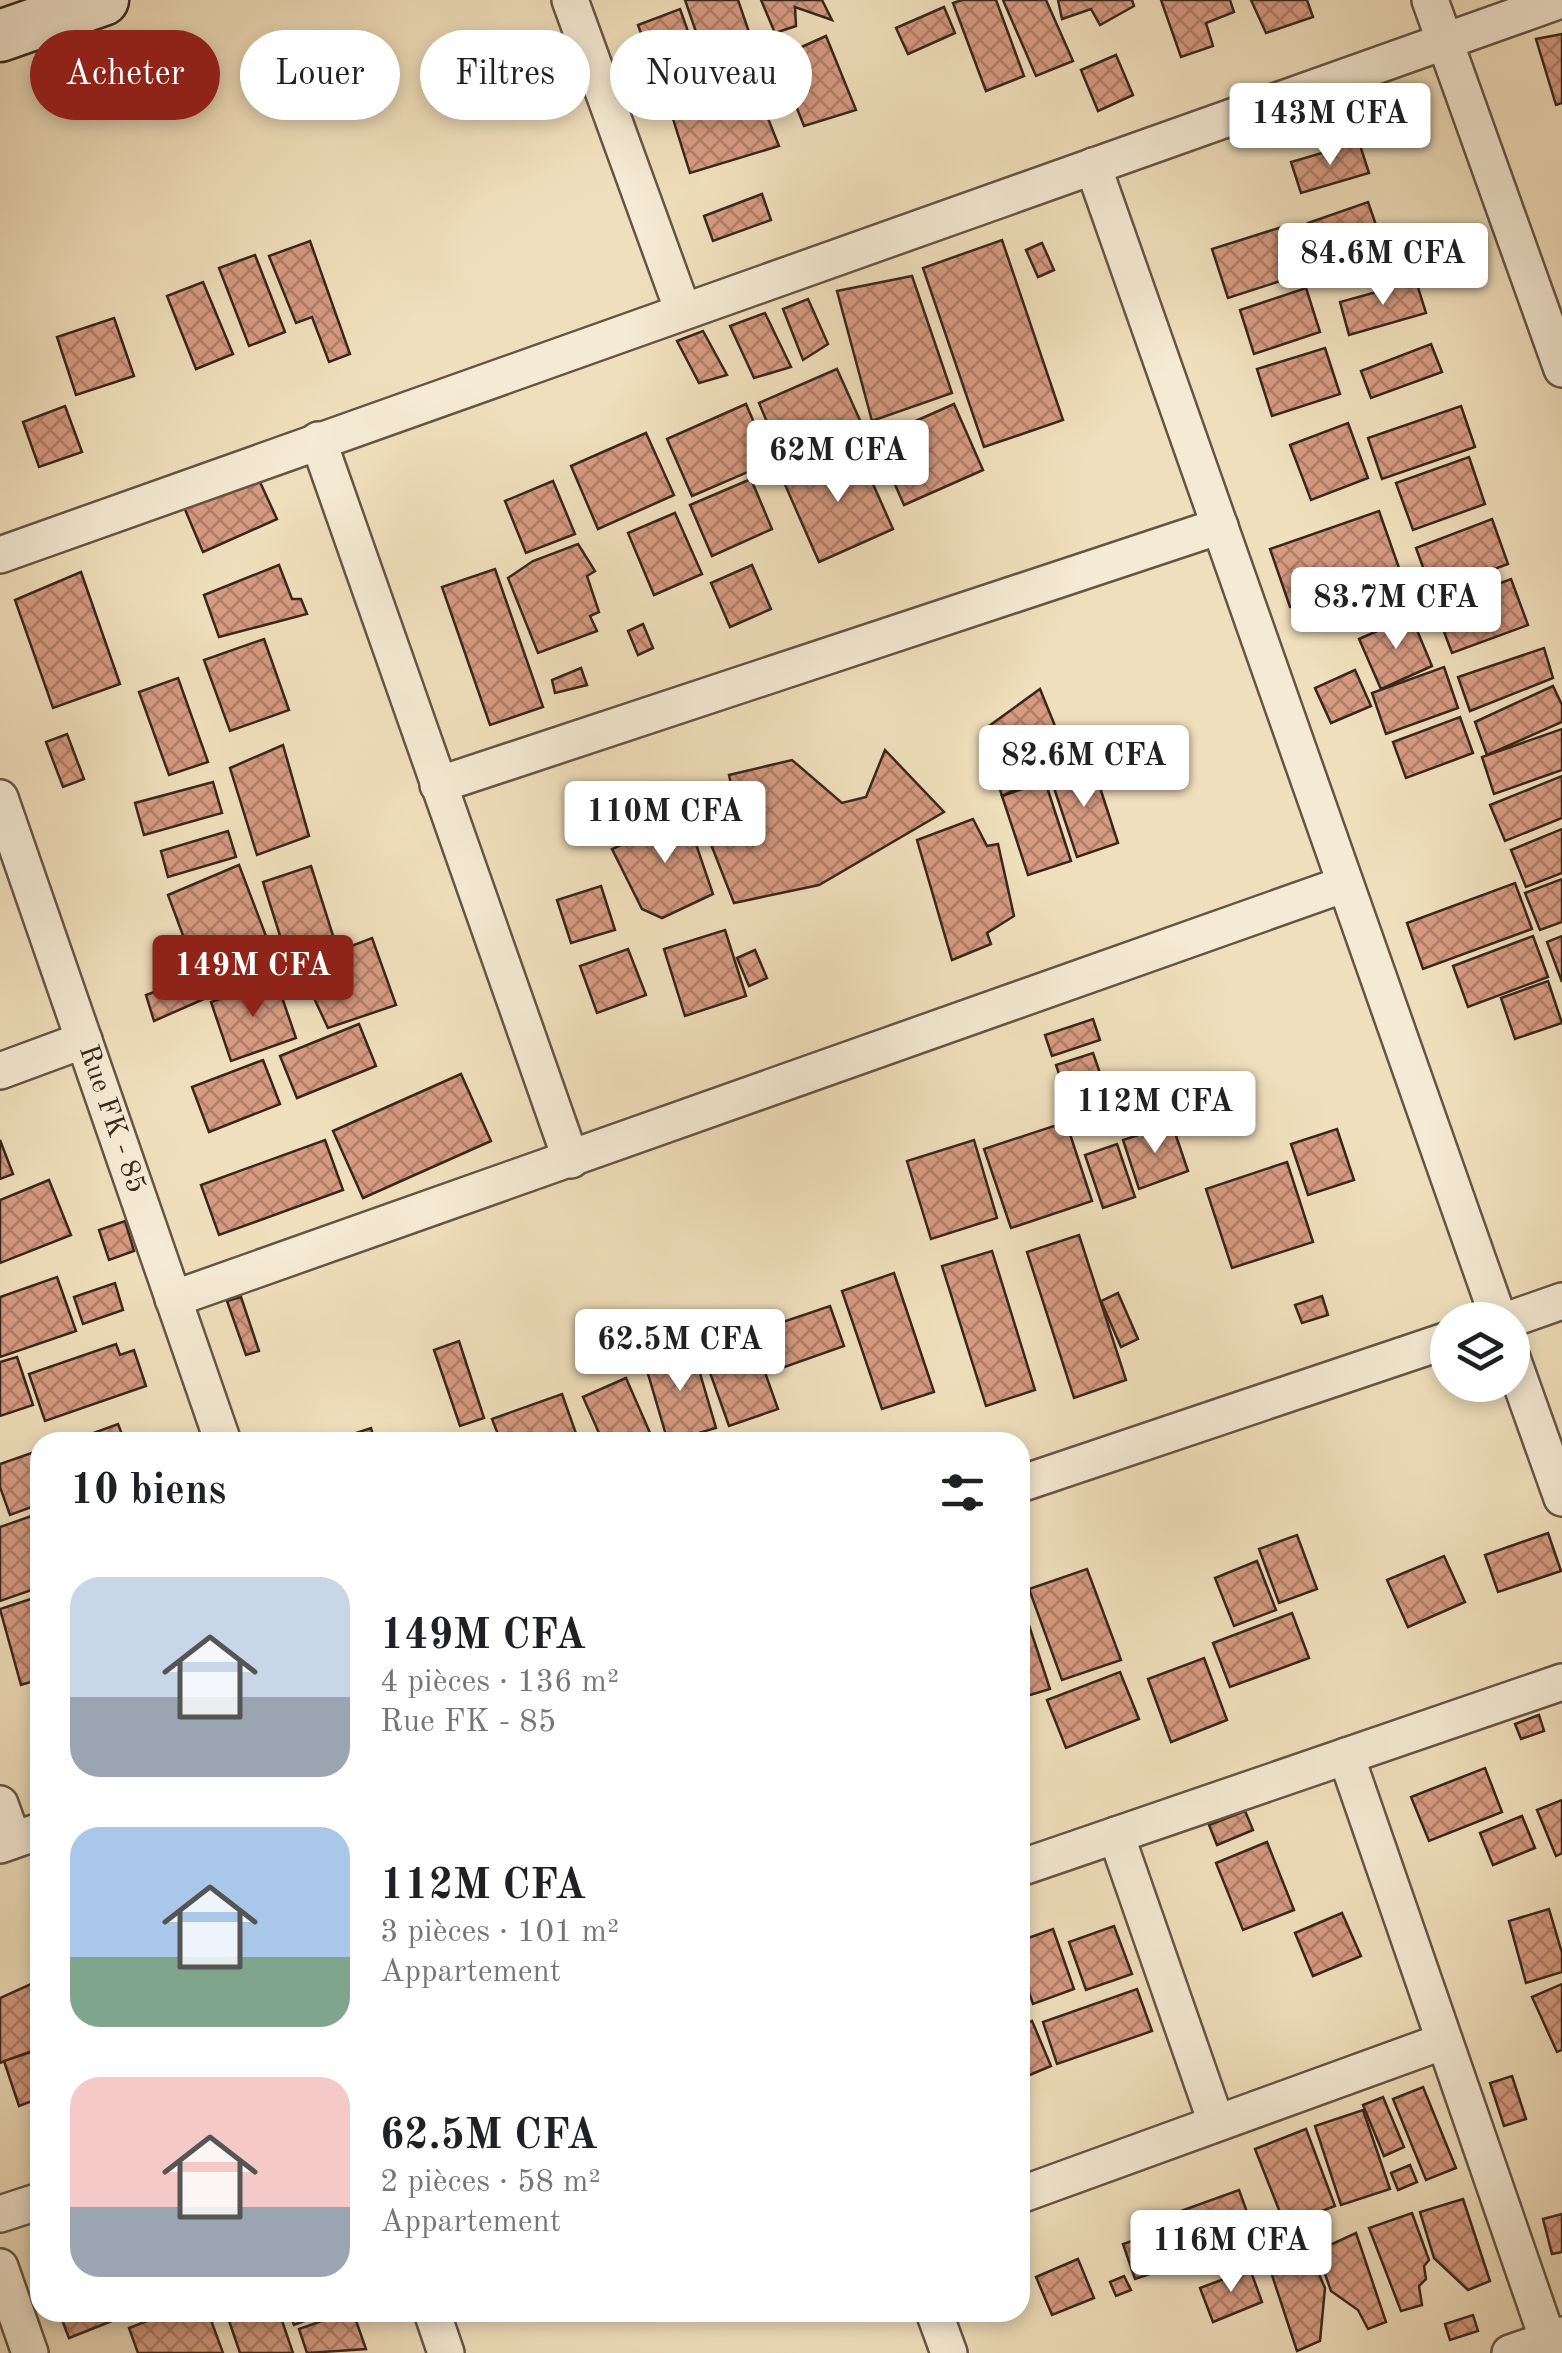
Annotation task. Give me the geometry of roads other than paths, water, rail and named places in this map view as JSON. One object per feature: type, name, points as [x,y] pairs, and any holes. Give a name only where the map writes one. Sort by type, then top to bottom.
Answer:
[{"type":"main road","points":[[0,36],[103,0]]},
{"type":"street","points":[[570,0],[683,311]]},
{"type":"street","points":[[1430,0],[1562,369]]},
{"type":"street","points":[[0,555],[1561,0]]},
{"type":"street","points":[[1093,166],[1493,1302]]},
{"type":"street","points":[[318,440],[571,1160]]},
{"type":"street","points":[[438,784],[1220,526]]},
{"type":"street","name":"Rue FK - 85","points":[[0,798],[220,1432]]},
{"type":"street","points":[[174,1299],[1346,884]]},
{"type":"street","points":[[0,1070],[84,1040]]},
{"type":"street","points":[[1530,1313],[1562,1302]]},
{"type":"street","points":[[1030,1481],[1430,1346]]},
{"type":"street","points":[[1528,1402],[1562,1498]]},
{"type":"street","points":[[1030,1865],[1562,1682]]},
{"type":"street","points":[[1346,1756],[1444,2041],[1555,2338],[1510,2353]]},
{"type":"street","points":[[0,1804],[18,1839]]},
{"type":"street","points":[[1116,1835],[1216,2122]]},
{"type":"street","points":[[1030,2190],[1444,2041]]},
{"type":"street","points":[[0,2214],[30,2204]]},
{"type":"street","points":[[0,2267],[30,2353]]},
{"type":"street","points":[[435,2322],[446,2353]]},
{"type":"street","points":[[937,2322],[948,2353]]}]
